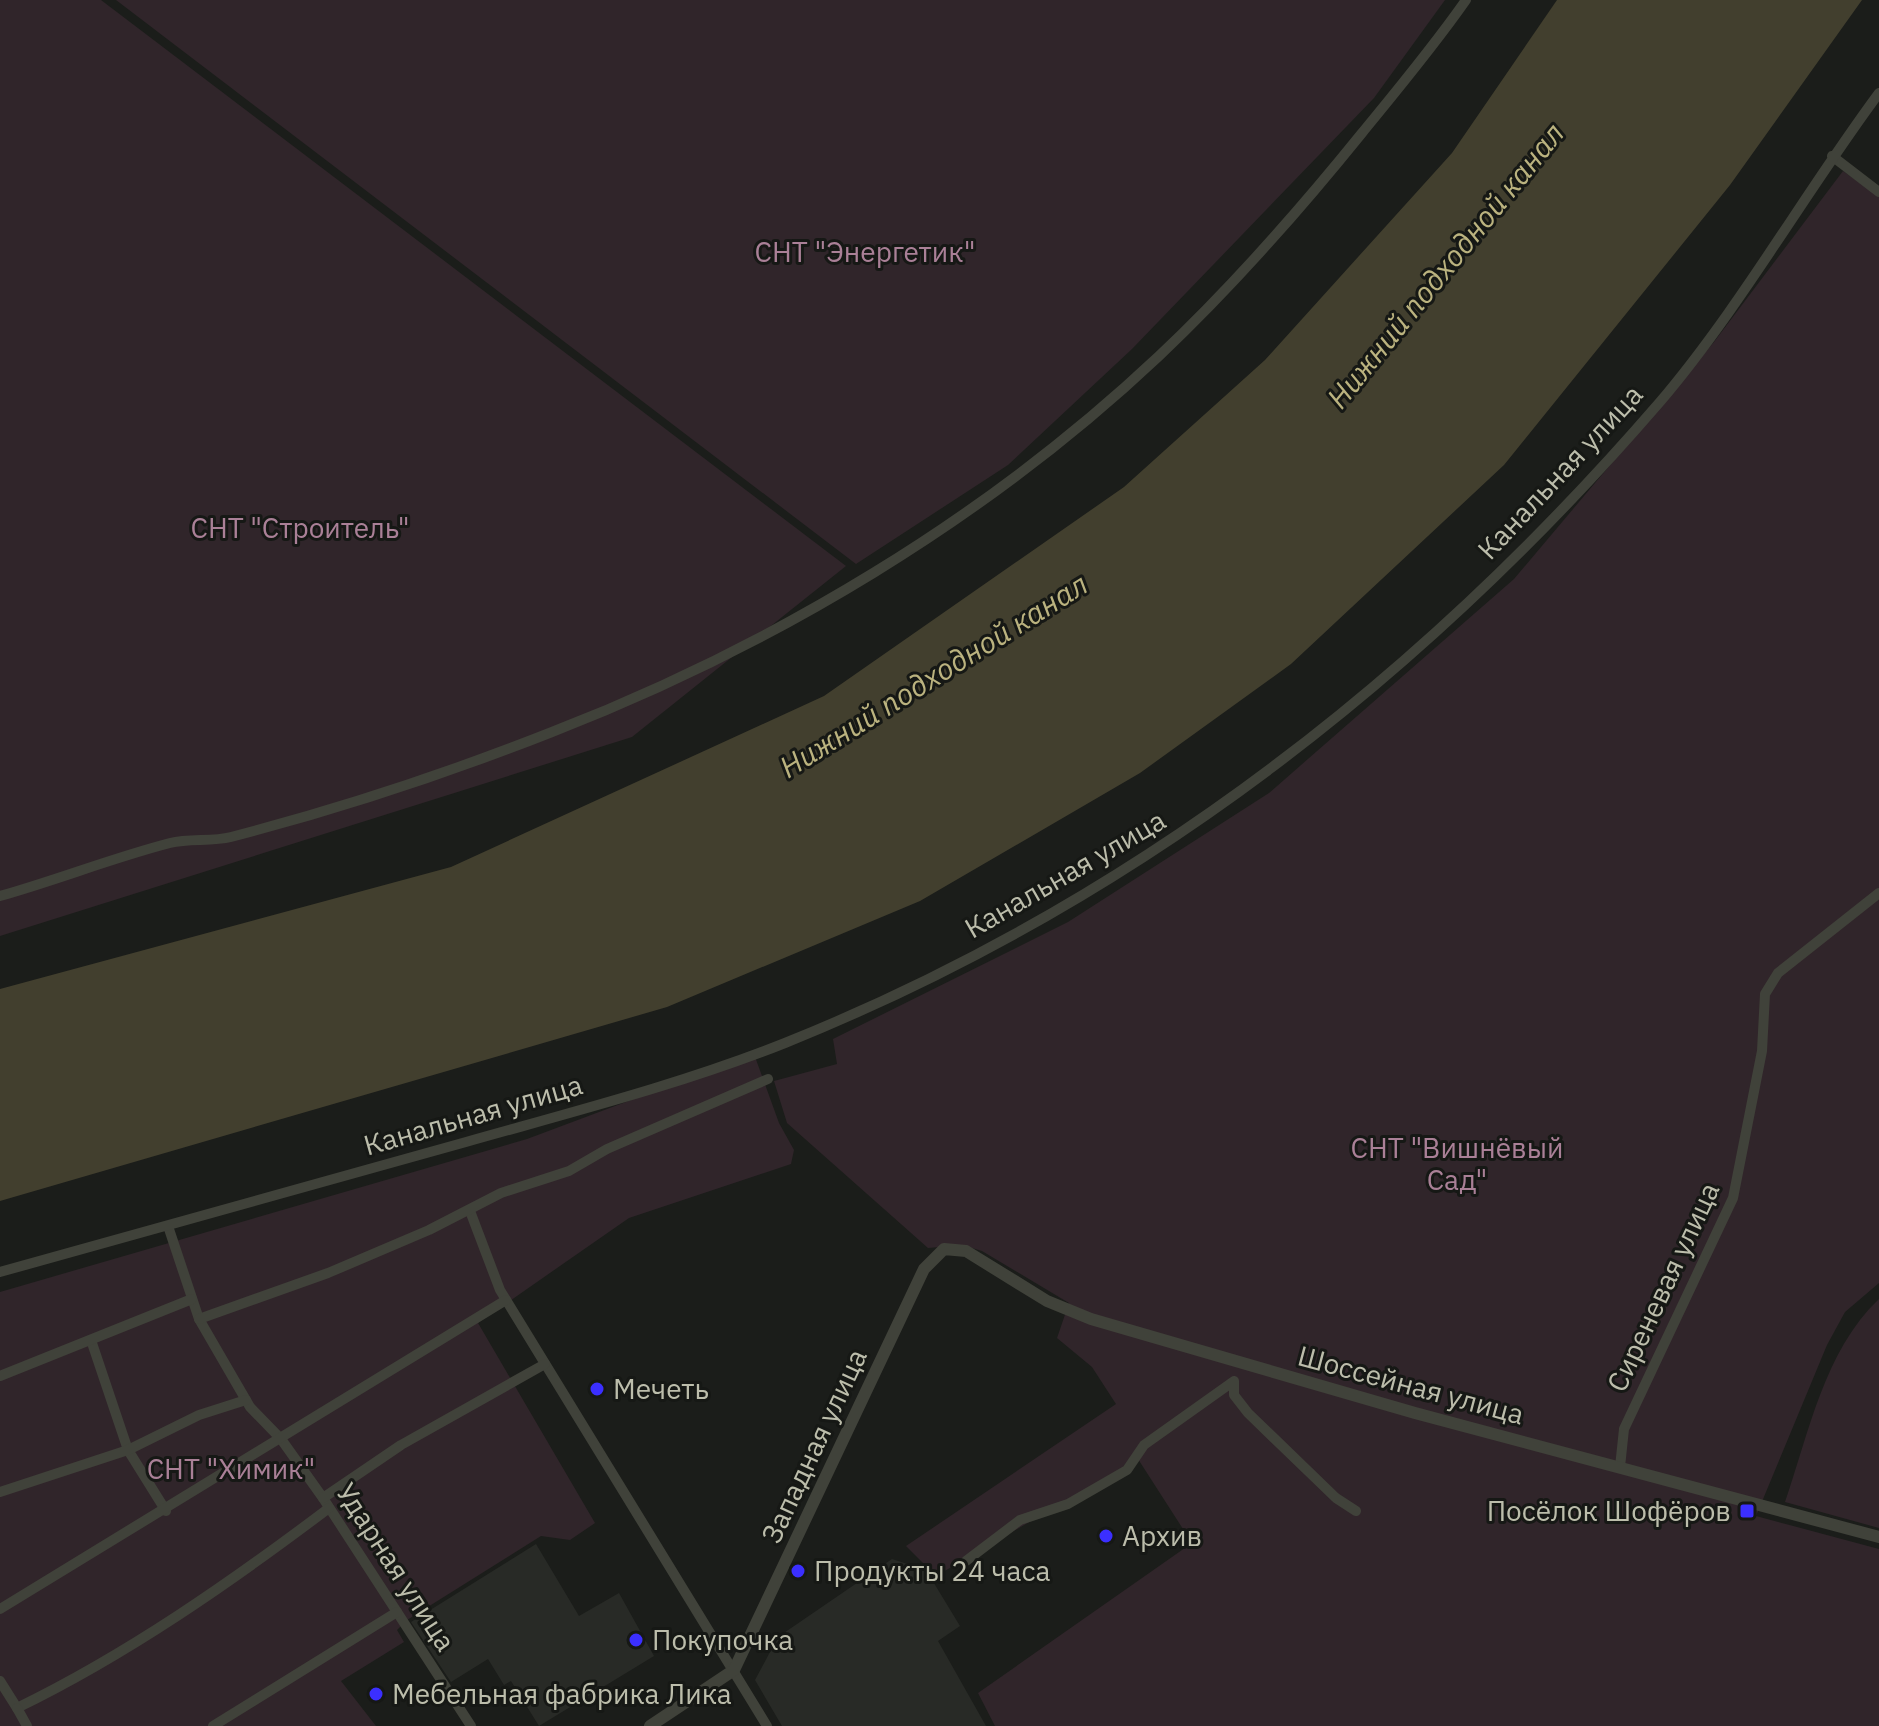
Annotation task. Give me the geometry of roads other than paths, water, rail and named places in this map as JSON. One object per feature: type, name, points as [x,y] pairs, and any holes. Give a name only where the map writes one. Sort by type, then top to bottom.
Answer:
[{"type":"street","points":[[0,896],[170,843],[237,836],[548,734],[641,695],[734,649],[887,563],[947,525],[1056,444],[1157,358],[1290,222],[1466,0]]},
{"type":"street","name":"Канальная улица","points":[[0,1272],[613,1100],[777,1047],[979,954],[1150,855],[1315,736],[1512,561],[1665,396],[1712,334],[1832,156],[1879,93]]},
{"type":"street","points":[[1832,156],[1879,192]]},
{"type":"street","name":"Сиреневая улица","points":[[1620,1467],[1624,1429],[1656,1367],[1739,1180],[1762,1051],[1766,989],[1778,973],[1879,893]]},
{"type":"street","points":[[199,1319],[328,1273],[470,1211],[501,1193],[569,1171],[607,1149],[768,1079]]},
{"type":"street","points":[[470,1211],[506,1300],[767,1726]]},
{"type":"street","name":"Ударная улица","points":[[168,1226],[199,1319],[246,1400],[281,1439],[326,1503],[471,1726]]},
{"type":"street","name":"Шоссейная улица","points":[[944,1249],[952,1247],[974,1254],[1047,1301],[1091,1319],[1242,1364],[1879,1537]]},
{"type":"street","name":"Западная улица","points":[[734,1670],[924,1269],[944,1249]]},
{"type":"street","points":[[0,1376],[192,1299]]},
{"type":"street","points":[[0,1609],[166,1511],[506,1300]]},
{"type":"street","points":[[91,1340],[128,1450],[166,1511]]},
{"type":"street","points":[[17,1708],[135,1641],[251,1566],[401,1445],[473,1403],[490,1398],[545,1364]]},
{"type":"street","points":[[1242,1364],[1234,1381],[1234,1395],[1248,1413],[1336,1498],[1356,1511]]},
{"type":"street","points":[[966,1561],[1020,1520],[1068,1504],[1127,1470],[1144,1445],[1234,1381]]},
{"type":"street","points":[[0,1492],[128,1450],[199,1415],[246,1400]]},
{"type":"street","points":[[213,1726],[397,1612]]},
{"type":"street","points":[[650,1726],[734,1670]]},
{"type":"street","points":[[0,1681],[27,1726]]},
{"type":"water","name":"Нижний подходной канал","points":[[1557,0],[1862,0],[1730,185],[1504,465],[1291,664],[1140,773],[920,901],[667,1007],[0,1201],[0,989],[451,867],[824,696],[1124,487],[1265,360],[1452,153]]},
{"type":"place","name":"Мечеть","points":[[597,1389]]},
{"type":"place","name":"Посёлок Шофёров","points":[[1747,1511]]},
{"type":"place","name":"Архив","points":[[1106,1536]]},
{"type":"place","name":"Продукты 24 часа","points":[[798,1571]]},
{"type":"place","name":"Покупочка","points":[[636,1640]]},
{"type":"place","name":"Мебельная фабрика Лика","points":[[376,1694]]},
{"type":"park label","name":"СНТ \"Энергетик\"","points":[[865,252]]},
{"type":"park label","name":"СНТ \"Строитель\"","points":[[300,528]]},
{"type":"park label","name":"СНТ \"Вишнёвый Сад\"","points":[[1457,1164]]},
{"type":"park label","name":"СНТ \"Химик\"","points":[[231,1469]]}]
